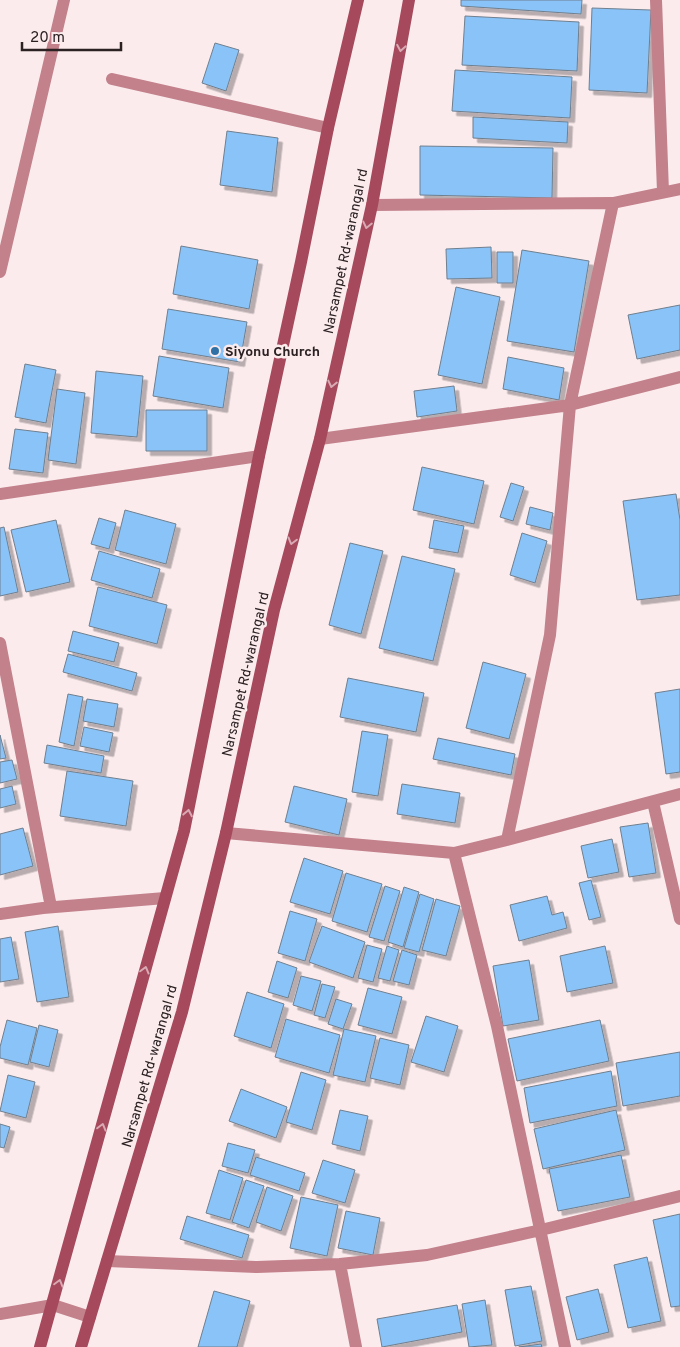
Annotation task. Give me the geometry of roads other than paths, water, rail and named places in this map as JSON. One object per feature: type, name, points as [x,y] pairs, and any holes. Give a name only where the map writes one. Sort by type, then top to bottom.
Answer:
[{"type":"main road","name":"Narsampet Rd-warangal rd","points":[[40,1347],[184,831],[259,456],[328,128],[358,0]]},
{"type":"main road","name":"Narsampet Rd-warangal rd","points":[[81,1347],[182,1012],[226,833],[274,610],[320,439],[372,205],[409,0]]},
{"type":"street","points":[[0,272],[64,0]]},
{"type":"street","points":[[656,0],[663,192]]},
{"type":"street","points":[[112,79],[328,128]]},
{"type":"street","points":[[372,205],[613,203],[680,189]]},
{"type":"street","points":[[507,840],[550,635],[570,404],[613,203]]},
{"type":"street","points":[[320,439],[570,404],[680,377]]},
{"type":"street","points":[[0,494],[259,456]]},
{"type":"street","points":[[0,643],[51,907]]},
{"type":"street","points":[[226,833],[454,852],[507,840],[680,794]]},
{"type":"street","points":[[653,802],[680,919]]},
{"type":"street","points":[[454,852],[497,1026],[565,1347]]},
{"type":"street","points":[[0,914],[51,907],[165,898]]},
{"type":"street","points":[[107,1261],[257,1267],[340,1264],[427,1255],[541,1230],[680,1196]]},
{"type":"street","points":[[340,1264],[356,1347]]},
{"type":"street","points":[[0,1314],[53,1305],[90,1317]]},
{"type":"place","name":"Siyonu Church","points":[[215,351]]}]
